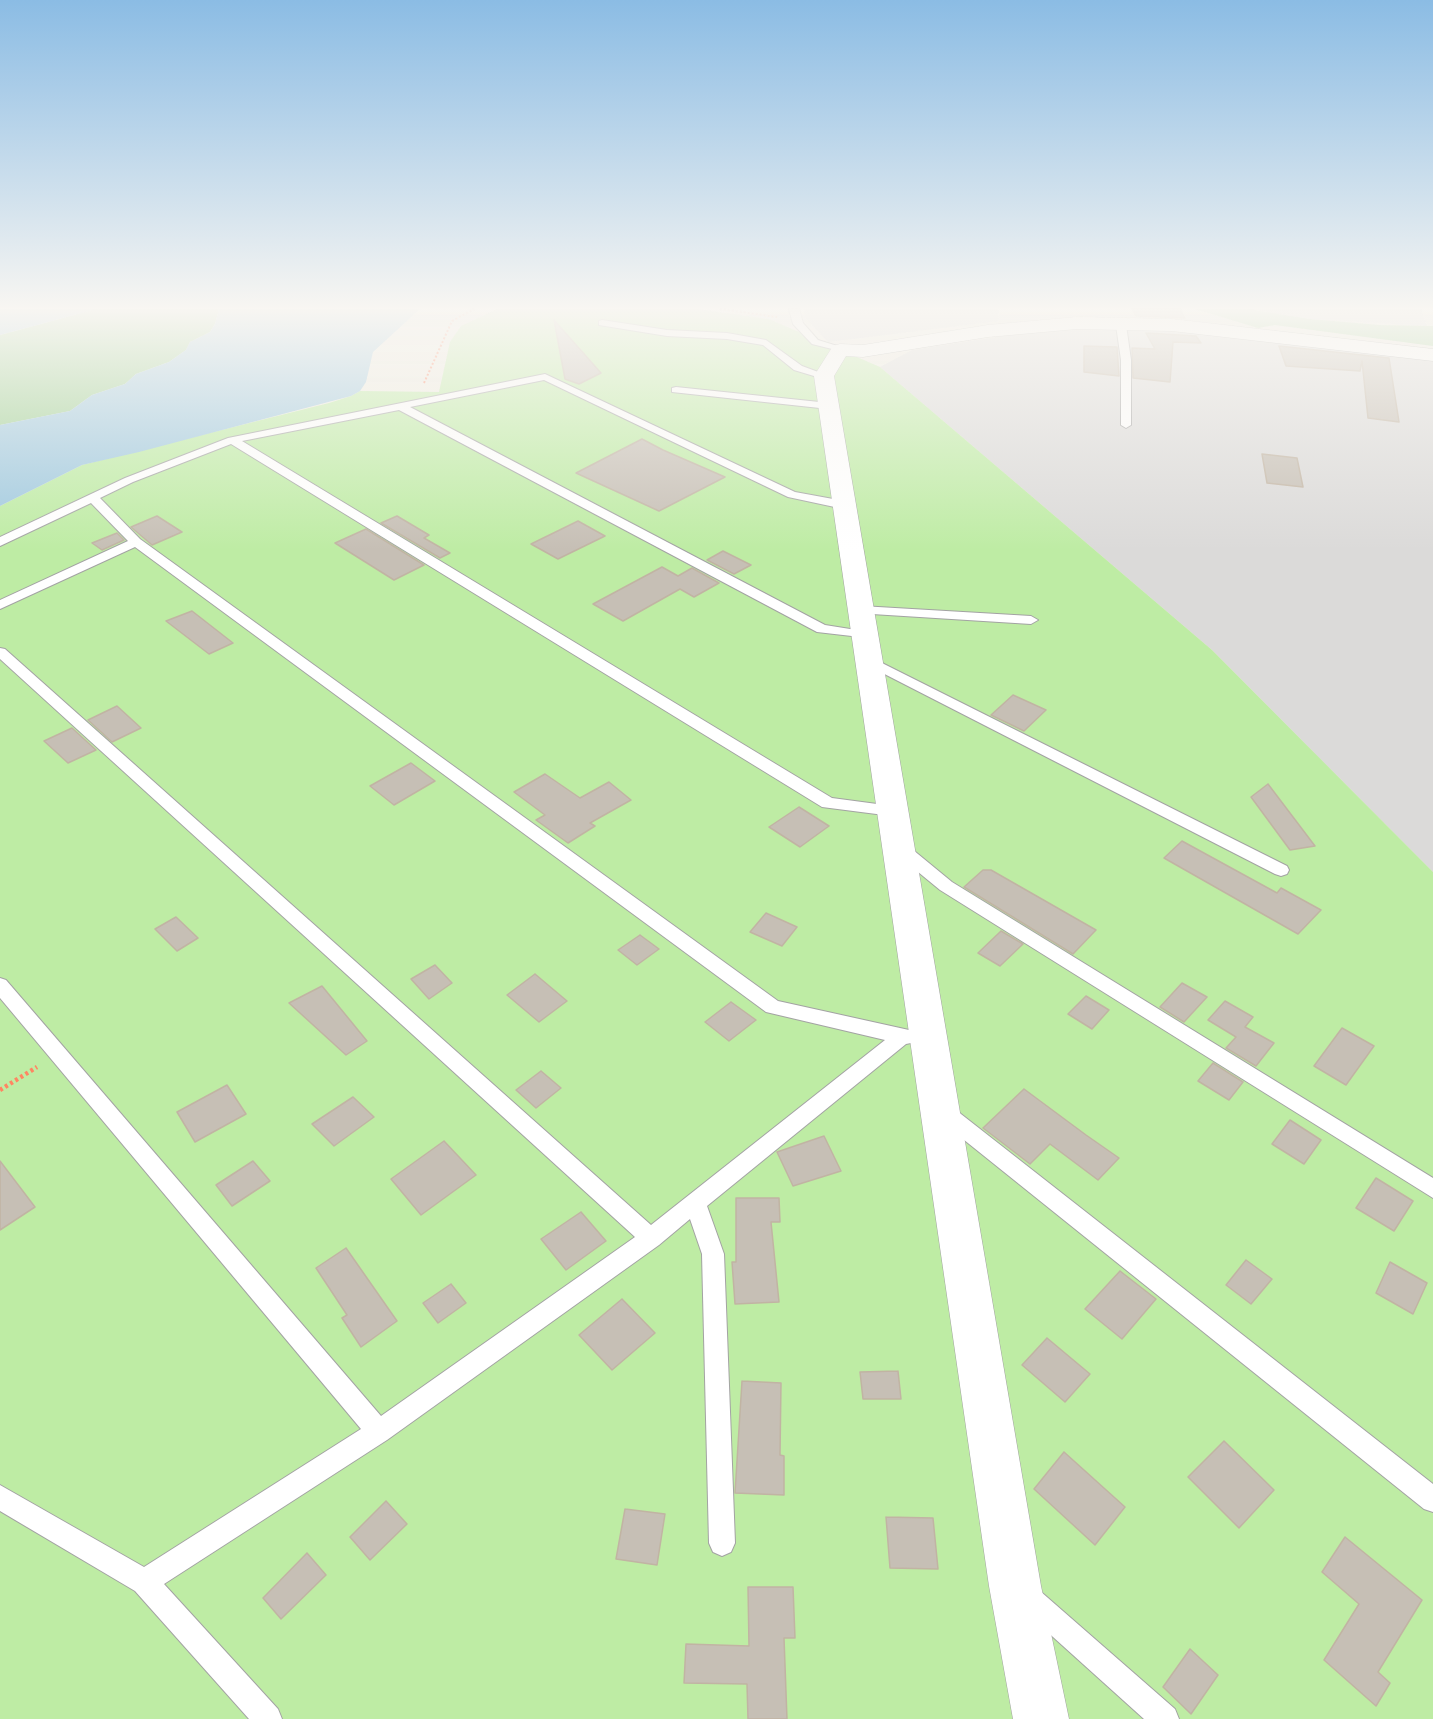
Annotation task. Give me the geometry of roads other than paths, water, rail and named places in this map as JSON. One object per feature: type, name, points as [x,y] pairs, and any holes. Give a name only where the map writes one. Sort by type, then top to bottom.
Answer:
[{"type":"street","points":[[832,389],[844,505],[897,846],[915,1038],[941,1109],[1015,1586],[1041,1719]]},
{"type":"lane","points":[[0,542],[129,480],[232,440],[484,389]]},
{"type":"lane","points":[[571,389],[792,495],[844,505]]},
{"type":"lane","points":[[676,390],[685,389]]},
{"type":"lane","points":[[1126,389],[1126,425]]},
{"type":"lane","points":[[400,406],[822,629],[864,635],[1031,620]]},
{"type":"lane","points":[[232,440],[828,803],[892,811]]},
{"type":"lane","points":[[93,498],[136,542],[773,1007],[915,1038]]},
{"type":"lane","points":[[0,605],[136,542]]},
{"type":"lane","points":[[864,635],[1281,870]]},
{"type":"lane","points":[[0,652],[651,1238]]},
{"type":"lane","points":[[897,846],[946,886],[1433,1189]]},
{"type":"lane","points":[[0,984],[379,1432]]},
{"type":"lane","points":[[144,1582],[379,1432],[651,1238],[695,1202],[915,1038]]},
{"type":"lane","points":[[941,1109],[1433,1500]]},
{"type":"lane","points":[[695,1202],[713,1254],[722,1543]]},
{"type":"lane","points":[[0,1497],[144,1582],[268,1719]]},
{"type":"lane","points":[[1015,1586],[1165,1719]]},
{"type":"water","points":[[109,389],[361,389],[351,396],[82,465],[0,506],[0,425],[70,411],[92,395]]}]
